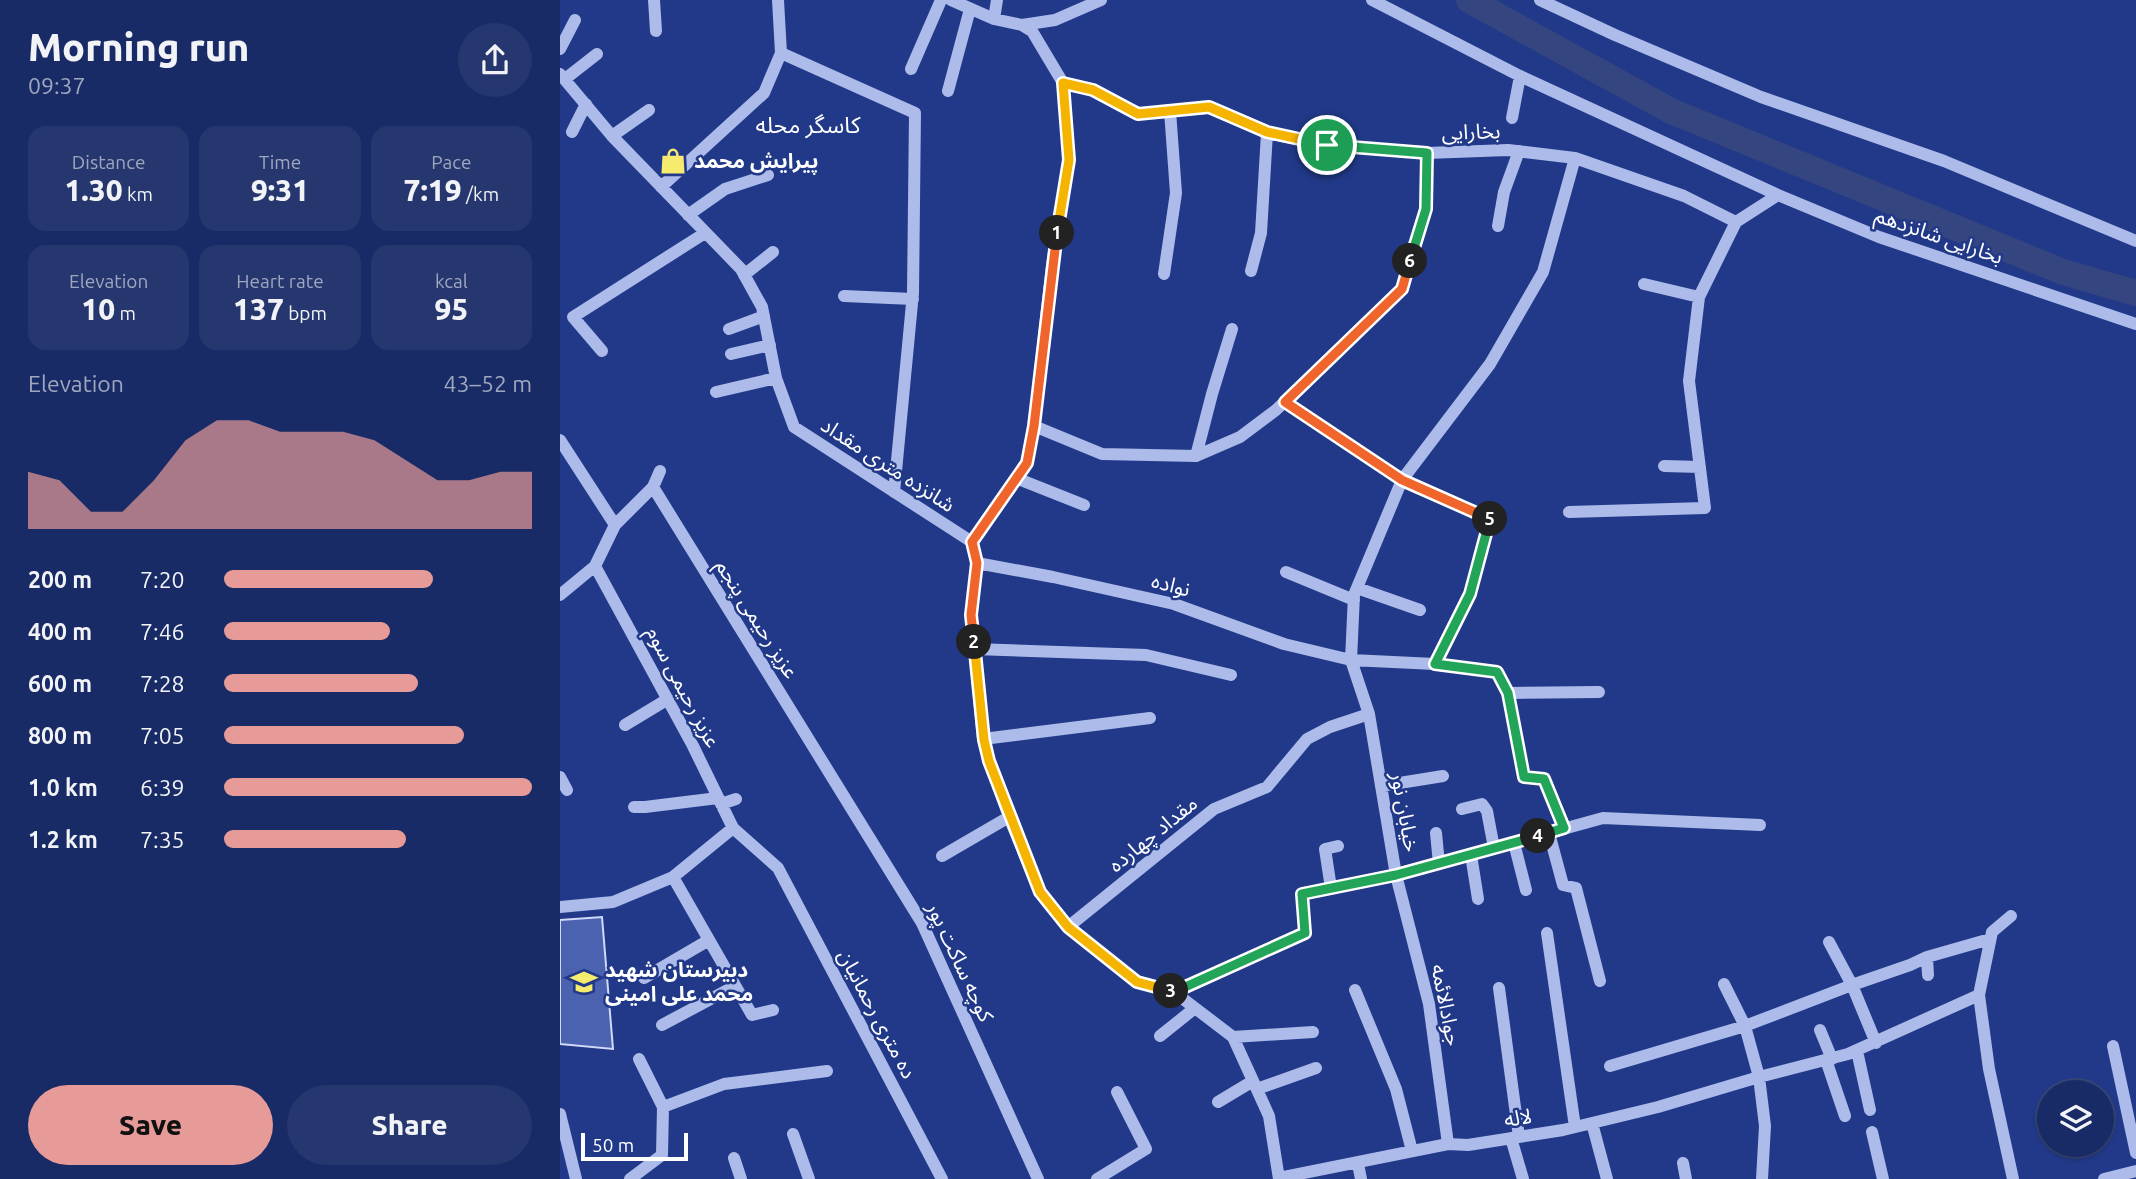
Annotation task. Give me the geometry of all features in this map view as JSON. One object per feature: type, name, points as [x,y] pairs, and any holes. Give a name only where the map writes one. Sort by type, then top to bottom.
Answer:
[{"type":"street","points":[[654,0],[656,31]]},
{"type":"street","points":[[661,187],[764,93],[781,53],[778,0]]},
{"type":"street","points":[[911,69],[941,0]]},
{"type":"street","points":[[951,0],[994,19],[1022,25],[1055,20],[1101,0]]},
{"type":"street","points":[[994,19],[997,0]]},
{"type":"street","name":"بخارایی شانزدهم","points":[[1372,0],[1520,76],[1879,237],[2136,324]]},
{"type":"street","points":[[1540,0],[1761,97],[1944,161],[2136,241]]},
{"type":"street","points":[[947,91],[970,9]]},
{"type":"street","points":[[560,49],[575,20]]},
{"type":"street","points":[[1022,25],[1038,37],[1063,83],[1069,160],[1052,265],[1034,426],[1027,463],[972,542],[977,563],[971,615],[984,740],[1009,817],[1040,892],[1068,927],[1137,982],[1174,992],[1233,1037],[1269,1116],[1279,1178]]},
{"type":"street","points":[[781,53],[915,113],[913,296],[894,492]]},
{"type":"street","points":[[562,76],[597,54]]},
{"type":"street","name":"شانزده متری مقداد","points":[[562,76],[612,136],[741,269],[762,307],[776,378],[794,427],[972,542]]},
{"type":"street","points":[[1512,118],[1520,76]]},
{"type":"street","name":"بخارایی","points":[[1063,83],[1093,90],[1138,114],[1209,107],[1267,132],[1327,145],[1427,153],[1519,151],[1575,158],[1684,196],[1736,222]]},
{"type":"street","points":[[572,132],[586,104]]},
{"type":"street","points":[[612,136],[649,110]]},
{"type":"street","points":[[1164,274],[1176,193],[1170,111]]},
{"type":"street","points":[[1251,271],[1261,233],[1267,132]]},
{"type":"street","points":[[1498,226],[1504,192],[1519,151]]},
{"type":"street","points":[[1034,426],[1102,454],[1196,456],[1240,437],[1285,402],[1402,289],[1426,209],[1427,153]]},
{"type":"street","name":"خیابان نور","points":[[1575,158],[1543,272],[1490,364],[1402,480],[1356,594],[1351,660],[1369,714],[1396,875],[1603,818],[1760,825]]},
{"type":"street","points":[[688,215],[726,189],[768,175]]},
{"type":"street","points":[[1569,512],[1705,508],[1689,381],[1699,297],[1736,222],[1778,194]]},
{"type":"street","points":[[602,351],[573,317],[705,233]]},
{"type":"street","points":[[744,275],[773,252]]},
{"type":"street","points":[[1644,284],[1699,297]]},
{"type":"street","points":[[844,296],[913,296]]},
{"type":"street","points":[[729,329],[764,316]]},
{"type":"street","points":[[1196,456],[1232,329]]},
{"type":"street","points":[[732,354],[770,345]]},
{"type":"street","points":[[716,392],[776,378]]},
{"type":"street","points":[[1285,402],[1402,480],[1490,518],[1470,594],[1435,664]]},
{"type":"street","points":[[560,440],[615,525]]},
{"type":"street","points":[[1664,466],[1700,467]]},
{"type":"street","points":[[560,595],[595,566],[615,525],[653,487],[660,471]]},
{"type":"street","points":[[1016,478],[1084,505]]},
{"type":"street","name":"عزیز رحیمی پنجم","points":[[653,487],[829,771]]},
{"type":"street","name":"نواده","points":[[977,563],[1174,604],[1284,643],[1351,660],[1435,664],[1497,672],[1508,693]]},
{"type":"street","name":"عزیز رحیمی سوم","points":[[595,566],[668,699],[733,828]]},
{"type":"street","points":[[1286,572],[1420,610]]},
{"type":"street","points":[[975,649],[1146,655],[1231,675]]},
{"type":"street","points":[[1564,828],[1544,779],[1524,777],[1508,693],[1599,692]]},
{"type":"street","points":[[625,725],[668,699]]},
{"type":"street","name":"مقداد چهارده","points":[[1068,927],[1214,809],[1267,787],[1307,740],[1330,727],[1369,714]]},
{"type":"street","points":[[984,740],[1150,718]]},
{"type":"street","name":"کوچه ساکت پور","points":[[829,771],[922,923],[1038,1179]]},
{"type":"street","points":[[560,776],[567,790]]},
{"type":"street","points":[[1381,786],[1443,776]]},
{"type":"street","points":[[634,807],[736,799]]},
{"type":"street","points":[[1462,809],[1482,804],[1487,811],[1494,848]]},
{"type":"street","points":[[942,856],[1009,817]]},
{"type":"street","points":[[560,907],[613,902],[673,877],[733,828]]},
{"type":"street","name":"ده متری رحمانیان","points":[[733,828],[778,867],[942,1179]]},
{"type":"street","points":[[1436,833],[1438,864]]},
{"type":"street","points":[[1549,833],[1563,885],[1576,888],[1600,981]]},
{"type":"street","points":[[1514,843],[1526,890]]},
{"type":"street","points":[[1331,888],[1325,849],[1338,846]]},
{"type":"street","points":[[1471,855],[1478,899]]},
{"type":"street","points":[[1174,992],[1305,933],[1302,894],[1396,875]]},
{"type":"street","name":"جوادالائمه","points":[[1396,875],[1429,1004],[1448,1144]]},
{"type":"street","points":[[673,877],[752,1015],[773,1010]]},
{"type":"street","points":[[2011,916],[1992,932],[1979,995],[1989,1069],[2013,1179]]},
{"type":"street","points":[[1547,933],[1575,1127]]},
{"type":"street","points":[[1610,1066],[1745,1026],[1927,957],[1990,939]]},
{"type":"street","points":[[644,978],[709,940]]},
{"type":"street","points":[[1829,942],[1852,985],[1876,1043]]},
{"type":"street","points":[[1927,957],[1928,975]]},
{"type":"street","points":[[1724,984],[1745,1026],[1759,1077],[1765,1126],[1762,1179]]},
{"type":"street","points":[[662,1025],[735,986]]},
{"type":"street","points":[[1499,988],[1522,1179]]},
{"type":"street","points":[[1355,990],[1396,1089],[1412,1151]]},
{"type":"street","name":"لاله","points":[[1279,1178],[1448,1144],[1468,1145],[1575,1127],[1658,1107],[1857,1051],[1979,995]]},
{"type":"street","points":[[1160,1036],[1195,1008]]},
{"type":"street","points":[[1820,1030],[1845,1116]]},
{"type":"street","points":[[1233,1037],[1314,1032]]},
{"type":"street","points":[[2113,1046],[2136,1153]]},
{"type":"street","points":[[1857,1051],[1870,1110]]},
{"type":"street","points":[[630,1179],[662,1155],[663,1107],[639,1059]]},
{"type":"street","points":[[1218,1102],[1255,1085],[1316,1068]]},
{"type":"street","points":[[663,1107],[724,1084],[827,1071]]},
{"type":"street","points":[[1097,1179],[1146,1149],[1117,1093]]},
{"type":"street","points":[[560,1114],[576,1179]]},
{"type":"street","points":[[1592,1123],[1607,1179]]},
{"type":"street","points":[[1872,1132],[1883,1179]]},
{"type":"street","points":[[793,1134],[809,1179]]},
{"type":"street","points":[[734,1158],[741,1179]]},
{"type":"street","points":[[1683,1163],[1686,1179]]},
{"type":"street","points":[[1358,1164],[1361,1179]]},
{"type":"street","points":[[2104,1179],[2136,1171]]},
{"type":"building","name":"دبیرستان شهید محمد علی امینی","points":[[602,917],[613,1049],[560,1044],[560,920]]},
{"type":"waterway","points":[[1469,0],[1671,111],[2063,272],[2136,293]]},
{"type":"place","name":"پیرایش محمد","points":[[673,161]]},
{"type":"place","name":"دبیرستان شهید محمد علی امینی","points":[[584,982]]},
{"type":"district","name":"کاسگر محله","points":[[808,125]]},
{"type":"route","points":[[1063,83],[1093,90],[1138,114],[1209,107],[1267,132],[1327,145],[1427,153],[1426,209],[1402,289],[1285,402],[1402,480],[1490,518],[1470,594],[1435,664],[1497,672],[1508,693],[1524,777],[1544,779],[1564,828],[1396,875],[1302,894],[1305,933],[1174,992],[1137,982],[1068,927],[1040,892],[1009,817],[984,740],[971,615],[977,563],[972,542],[1027,463],[1034,426],[1052,265],[1069,160],[1063,83]]}]
